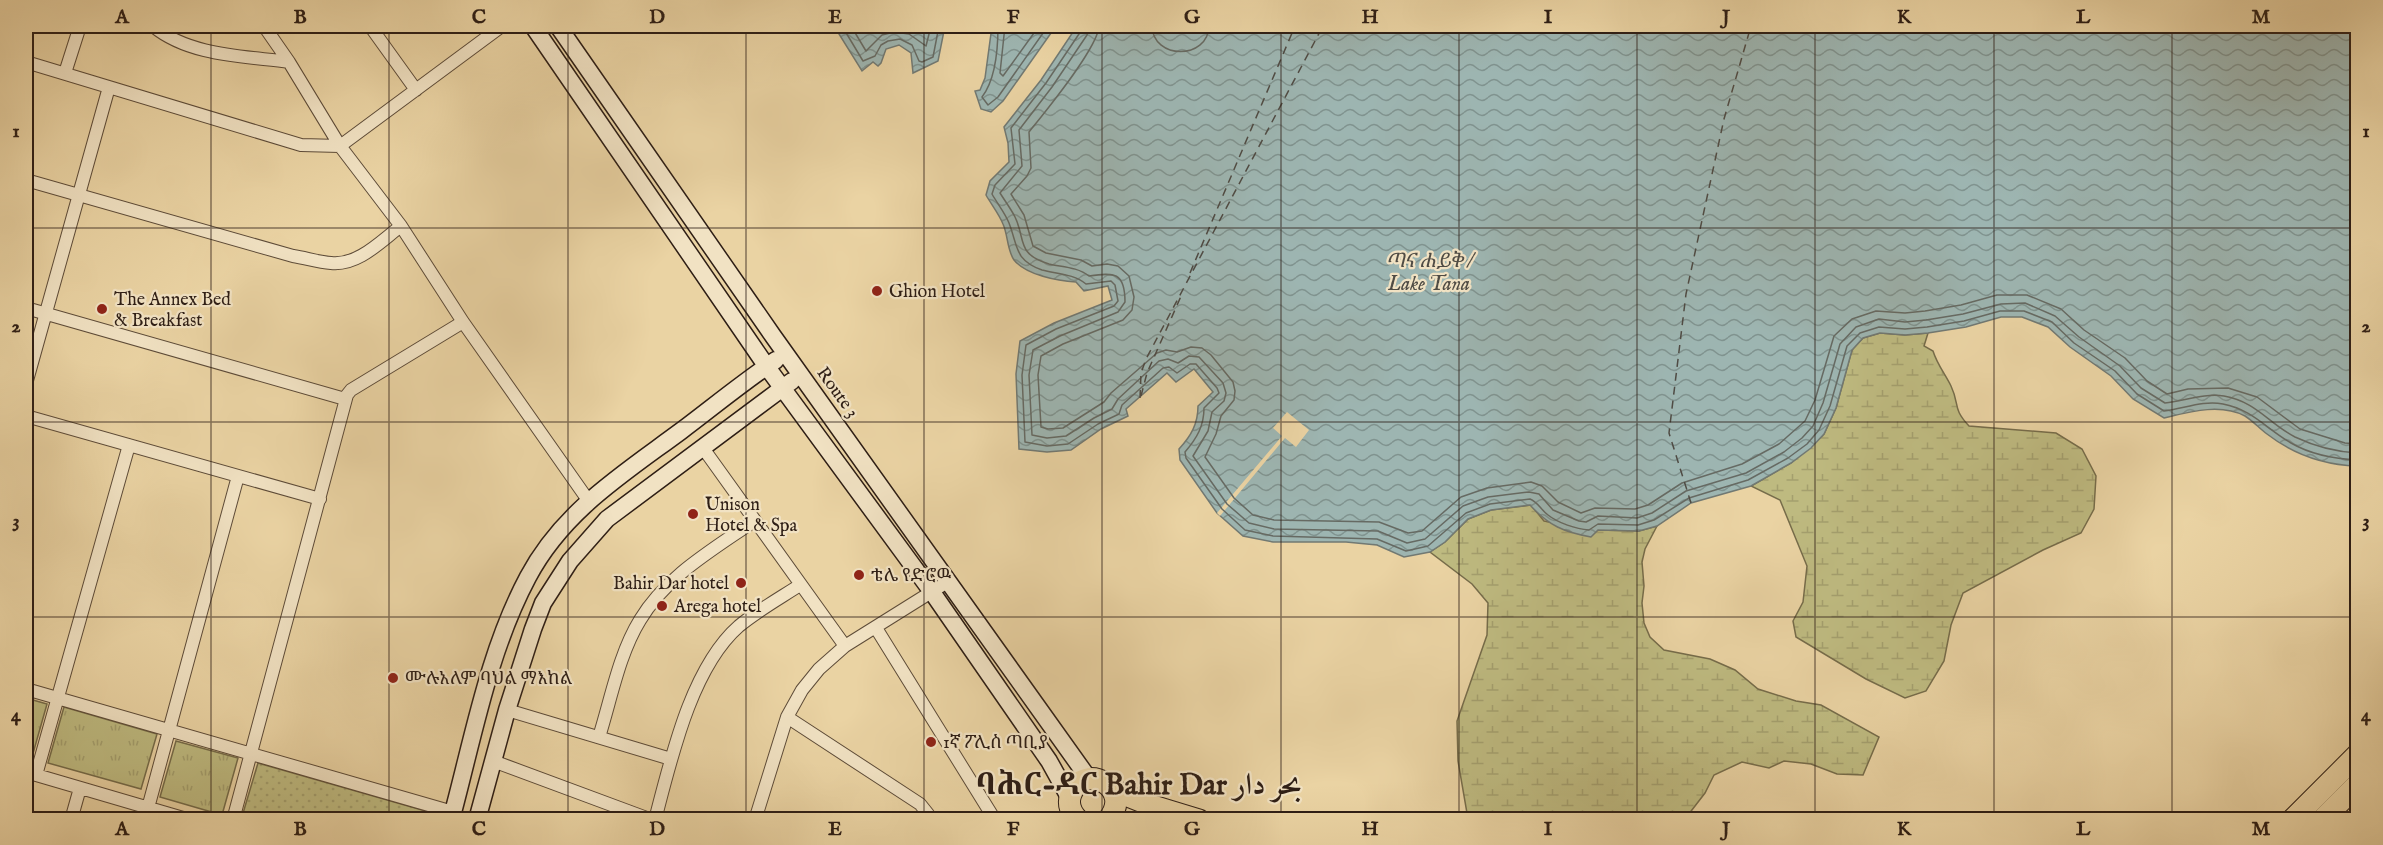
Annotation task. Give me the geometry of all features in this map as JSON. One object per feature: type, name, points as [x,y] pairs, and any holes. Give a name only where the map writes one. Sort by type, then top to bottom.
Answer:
[{"type":"highway","points":[[2292,819],[2358,754]]},
{"type":"highway","points":[[1075,814],[1076,786],[1089,779],[1100,780],[1113,790],[1153,806],[1199,819]]},
{"type":"highway","points":[[2322,819],[2358,784]]},
{"type":"highway","points":[[1108,819],[1115,809],[1113,790]]},
{"type":"main road","points":[[533,26],[767,367],[933,592],[1049,761],[1075,814]]},
{"type":"main road","name":"Route 3","points":[[558,26],[786,354],[1089,779]]},
{"type":"main road","points":[[586,104],[605,92]]},
{"type":"main road","points":[[786,354],[588,500],[565,525],[528,577],[506,626],[482,703],[452,816],[477,819],[507,710],[543,603],[570,561],[607,519],[801,375]]},
{"type":"main road","points":[[688,426],[703,448]]},
{"type":"main road","points":[[588,500],[607,519]]},
{"type":"main road","points":[[482,703],[507,710]]},
{"type":"street","points":[[65,74],[80,26]]},
{"type":"street","points":[[153,26],[173,39],[191,46],[289,62]]},
{"type":"street","points":[[264,26],[289,62],[340,146],[401,226],[463,322],[588,500]]},
{"type":"street","points":[[370,26],[416,90]]},
{"type":"street","points":[[26,62],[301,145],[340,146],[502,26]]},
{"type":"street","points":[[26,384],[109,87]]},
{"type":"street","points":[[26,180],[293,256],[331,263],[361,257],[401,226]]},
{"type":"street","points":[[26,308],[345,399]]},
{"type":"street","points":[[233,819],[345,399],[351,390],[463,322]]},
{"type":"street","points":[[26,416],[320,499]]},
{"type":"street","points":[[129,445],[59,698],[31,773],[148,807],[168,817],[190,819]]},
{"type":"street","points":[[703,448],[845,646]]},
{"type":"street","points":[[148,807],[238,476]]},
{"type":"street","points":[[599,737],[625,654],[640,620],[657,597],[682,572],[754,521]]},
{"type":"street","points":[[755,819],[787,717],[802,690],[819,669],[845,646],[949,581]]},
{"type":"street","points":[[493,761],[654,819],[671,759],[697,686],[716,654],[738,627],[800,585]]},
{"type":"street","points":[[876,628],[996,819]]},
{"type":"street","points":[[26,689],[251,754],[452,816]]},
{"type":"street","points":[[507,710],[671,759]]},
{"type":"street","points":[[787,717],[920,804],[929,819]]},
{"type":"street","points":[[71,819],[80,788]]},
{"type":"green space","points":[[1880,333],[1905,335],[1928,333],[1924,346],[1933,351],[1954,392],[1960,415],[1969,426],[2056,433],[2082,449],[2096,476],[2094,509],[2081,533],[2043,550],[1963,593],[1951,625],[1944,661],[1926,691],[1905,698],[1866,679],[1796,637],[1793,621],[1803,602],[1807,566],[1780,500],[1751,486],[1791,463],[1824,434],[1836,408],[1852,350],[1863,338]]},
{"type":"green space","points":[[1531,505],[1544,521],[1598,530],[1639,531],[1657,526],[1645,549],[1642,562],[1644,623],[1650,637],[1664,650],[1710,659],[1735,670],[1758,689],[1796,701],[1821,705],[1879,737],[1863,775],[1837,774],[1811,764],[1784,761],[1769,768],[1742,762],[1714,775],[1705,793],[1685,819],[1468,819],[1458,761],[1457,721],[1487,635],[1488,603],[1472,584],[1430,552],[1445,542],[1468,519],[1491,510]]},
{"type":"green space","points":[[26,698],[47,704],[32,757],[26,756]]},
{"type":"green space","points":[[64,707],[157,734],[141,789],[48,763]]},
{"type":"green space","points":[[176,741],[238,758],[222,815],[160,797]]},
{"type":"green space","points":[[258,763],[450,818],[449,820],[241,820]]},
{"type":"water","points":[[834,26],[945,26],[938,61],[913,73],[911,53],[899,45],[886,49],[878,66],[873,62],[862,71]]},
{"type":"water","points":[[992,26],[1056,26],[1003,101],[991,112],[981,109],[975,91],[980,90],[985,78]]},
{"type":"water","name":"ጣና ሐይቅ / Lake Tana","points":[[1077,26],[1172,26],[1176,29],[1193,26],[2357,26],[2357,466],[2321,461],[2298,453],[2264,432],[2245,416],[2235,412],[2215,409],[2164,418],[2133,399],[2111,376],[2070,347],[2048,327],[2022,317],[2001,317],[1966,327],[1928,333],[1905,335],[1880,333],[1863,338],[1852,350],[1836,408],[1824,434],[1811,448],[1791,463],[1751,486],[1691,503],[1657,526],[1639,531],[1598,530],[1591,537],[1558,527],[1530,505],[1491,510],[1468,519],[1445,542],[1430,552],[1404,557],[1377,545],[1346,542],[1273,542],[1243,536],[1217,513],[1180,460],[1179,449],[1193,429],[1198,406],[1213,392],[1194,369],[1176,382],[1167,373],[1126,409],[1128,416],[1101,429],[1071,450],[1047,452],[1019,449],[1016,374],[1020,341],[1054,323],[1112,300],[1108,286],[1084,291],[1076,282],[1043,276],[1019,265],[1012,256],[1005,228],[986,195],[990,181],[1009,162],[1004,127],[1041,80]]},
{"type":"pier","points":[[1287,412],[1309,430],[1296,447],[1285,438],[1220,516],[1217,513],[1282,436],[1273,428]]},
{"type":"ferry route","points":[[1190,273],[1295,26]]},
{"type":"ferry route","points":[[1140,398],[1141,373],[1146,359],[1323,26]]},
{"type":"ferry route","points":[[1691,503],[1669,433],[1686,294],[1724,119],[1751,26]]},
{"type":"ferry route","points":[[1141,396],[1147,373],[1182,294]]},
{"type":"place","name":"Ghion Hotel","points":[[877,291]]},
{"type":"place","name":"The Annex Bed & Breakfast","points":[[102,309]]},
{"type":"place","name":"Unison Hotel & Spa","points":[[693,514]]},
{"type":"place","name":"ቴሌ የድሮዉ","points":[[859,575]]},
{"type":"place","name":"Bahir Dar hotel","points":[[741,583]]},
{"type":"place","name":"Arega hotel","points":[[662,606]]},
{"type":"place","name":"ሙሉአለም ባህል ማእከል","points":[[393,678]]},
{"type":"place","name":"1ኛ ፖሊስ ጣቢያ","points":[[931,742]]},
{"type":"district","name":"ባሕር-ዳር Bahir Dar بحر دار","points":[[1139,784]]}]
